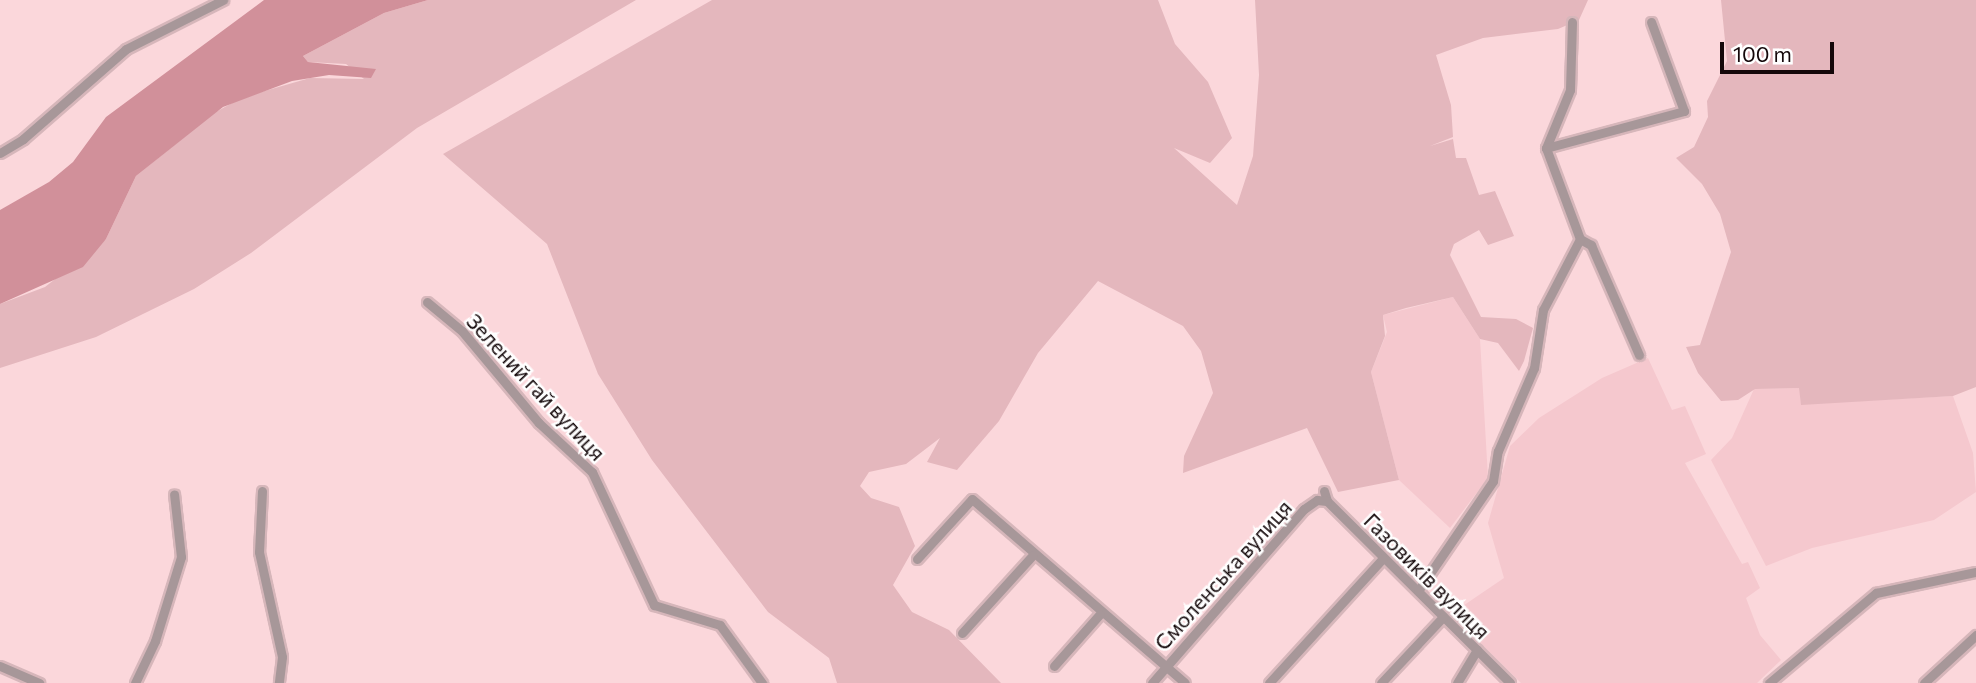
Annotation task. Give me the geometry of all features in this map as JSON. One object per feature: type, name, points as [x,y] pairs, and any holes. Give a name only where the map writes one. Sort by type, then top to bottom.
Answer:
[{"type":"street","points":[[0,153],[23,139],[126,49],[223,0]]},
{"type":"street","points":[[1572,22],[1570,90],[1546,148],[1580,239],[1591,246],[1639,355]]},
{"type":"street","points":[[1546,148],[1684,111],[1651,22]]},
{"type":"street","points":[[1418,591],[1493,481],[1499,452],[1534,368],[1543,310],[1580,239]]},
{"type":"street","name":"Зелений гай вулиця","points":[[427,302],[463,331],[539,423],[592,472],[654,605],[720,625],[762,683]]},
{"type":"street","points":[[262,491],[259,552],[282,657],[279,683]]},
{"type":"street","points":[[1324,491],[1326,501]]},
{"type":"street","points":[[135,683],[155,641],[181,557],[182,531],[174,494]]},
{"type":"street","points":[[917,559],[972,499],[1100,614],[1185,683]]},
{"type":"street","name":"Смоленська вулиця","points":[[1152,683],[1304,509],[1317,500],[1326,501]]},
{"type":"street","name":"Газовиків вулиця","points":[[1326,501],[1510,683]]},
{"type":"street","points":[[962,633],[1033,555]]},
{"type":"street","points":[[1269,683],[1383,558]]},
{"type":"street","points":[[1769,683],[1876,593],[1976,572]]},
{"type":"street","points":[[1054,666],[1100,614]]},
{"type":"street","points":[[1381,683],[1443,617]]},
{"type":"street","points":[[1924,683],[1976,635]]},
{"type":"street","points":[[1457,683],[1477,650]]},
{"type":"street","points":[[0,666],[25,682],[39,683]]},
{"type":"shaded area","points":[[264,0],[428,0],[384,13],[303,56],[308,62],[376,69],[371,78],[329,75],[292,81],[223,107],[136,176],[106,239],[83,267],[0,304],[0,210],[49,182],[73,162],[106,117]]},
{"type":"shaded area","points":[[428,0],[636,0],[417,128],[251,253],[194,289],[96,337],[0,368],[0,304],[45,287],[106,239],[136,176],[214,113],[243,97],[310,78],[364,79],[346,64],[308,62],[303,56],[384,13]]},
{"type":"shaded area","points":[[712,0],[1158,0],[1175,44],[1208,82],[1232,138],[1210,163],[1174,148],[1237,205],[1253,156],[1259,75],[1255,0],[1588,0],[1579,20],[1558,29],[1483,38],[1436,55],[1451,105],[1453,137],[1430,146],[1453,139],[1456,158],[1466,158],[1479,195],[1495,191],[1514,236],[1488,245],[1479,230],[1454,244],[1450,255],[1481,317],[1516,319],[1533,328],[1524,361],[1519,371],[1498,343],[1480,339],[1453,297],[1383,315],[1385,336],[1371,372],[1399,480],[1338,492],[1307,428],[1183,473],[1184,456],[1213,393],[1201,351],[1183,326],[1098,281],[1038,353],[999,421],[957,470],[927,462],[940,438],[906,464],[869,472],[860,486],[871,498],[899,507],[915,546],[893,585],[912,612],[949,630],[1001,683],[837,683],[829,658],[768,612],[652,460],[598,374],[547,244],[443,154]]},
{"type":"shaded area","points":[[1721,0],[1976,0],[1976,387],[1953,396],[1801,405],[1799,388],[1755,389],[1738,400],[1721,401],[1698,373],[1686,347],[1700,345],[1731,252],[1720,214],[1702,184],[1676,158],[1694,147],[1708,117],[1707,101],[1727,61]]},
{"type":"shaded area","points":[[1453,297],[1480,339],[1488,478],[1450,528],[1399,480],[1371,372],[1387,332],[1383,315]]},
{"type":"shaded area","points":[[1648,358],[1672,410],[1685,406],[1706,454],[1685,463],[1742,564],[1748,562],[1760,588],[1746,598],[1760,635],[1781,660],[1757,683],[1521,683],[1451,614],[1504,578],[1488,523],[1510,446],[1539,418],[1602,378]]},
{"type":"shaded area","points":[[1800,388],[1801,404],[1953,396],[1973,453],[1976,492],[1934,520],[1812,548],[1766,566],[1711,460],[1732,438],[1754,389]]}]
